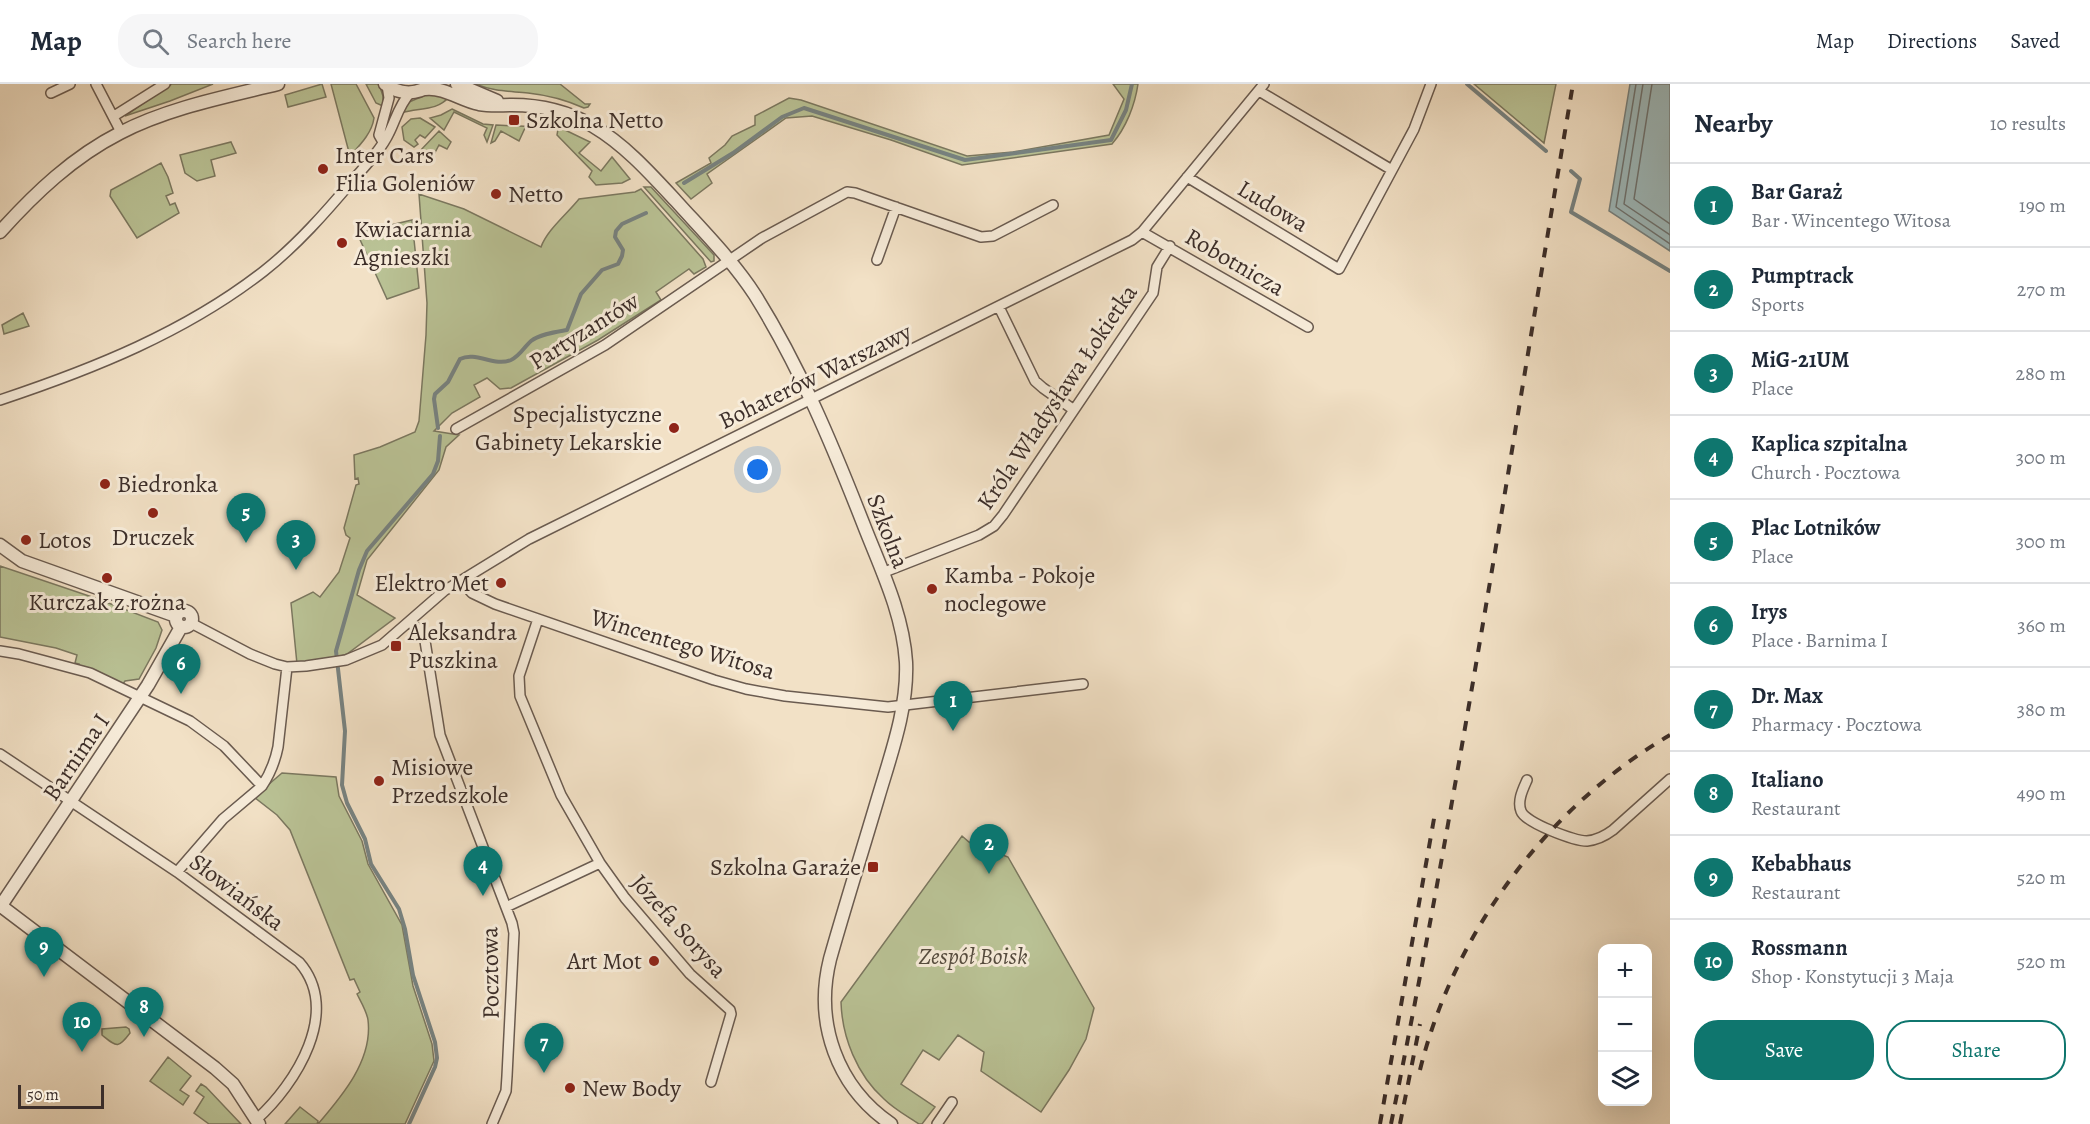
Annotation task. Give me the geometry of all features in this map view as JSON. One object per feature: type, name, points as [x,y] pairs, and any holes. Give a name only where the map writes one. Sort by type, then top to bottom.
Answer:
[{"type":"street","points":[[51,93],[70,84]]},
{"type":"street","points":[[96,84],[121,132]]},
{"type":"street","points":[[114,116],[165,84]]},
{"type":"street","points":[[0,232],[32,198],[65,169],[90,150],[121,132],[171,112],[278,84]]},
{"type":"street","name":"Szkolna","points":[[457,84],[478,94],[512,105]]},
{"type":"street","points":[[1262,88],[1392,170],[1414,129],[1431,84]]},
{"type":"street","points":[[386,85],[394,90],[410,93]]},
{"type":"street","points":[[383,142],[379,135],[388,98],[386,85]]},
{"type":"street","points":[[0,400],[99,366],[169,331],[230,295],[266,269],[332,205],[383,142],[403,100],[410,93],[429,86]]},
{"type":"street","name":"Szkolna","points":[[429,86],[474,103],[540,107],[572,116],[593,126],[615,141],[639,162],[729,260],[754,293],[812,399],[896,610],[906,664],[904,704],[830,959],[824,996],[829,1035],[844,1076],[865,1103],[891,1124]]},
{"type":"street","name":"Bohaterów Warszawy","points":[[287,667],[346,660],[382,645],[410,622],[429,602],[529,539],[1115,250],[1142,232],[1262,88]]},
{"type":"street","name":"Ludowa","points":[[1187,177],[1339,269],[1392,170]]},
{"type":"street","name":"Partyzantów","points":[[456,429],[605,345],[762,238],[847,192],[981,237],[987,237],[1014,226],[1053,206]]},
{"type":"street","points":[[877,260],[896,207]]},
{"type":"street","name":"Robotnicza","points":[[1142,232],[1308,327]]},
{"type":"street","name":"Króla Władysława Łokietka","points":[[882,573],[979,535],[994,526],[1153,293],[1157,267],[1170,246]]},
{"type":"street","points":[[999,307],[1035,381],[1074,410]]},
{"type":"street","points":[[0,545],[14,556],[32,565],[183,622],[260,659],[287,667],[276,758],[262,786],[223,819],[177,872]]},
{"type":"street","name":"Wincentego Witosa","points":[[461,581],[480,598],[714,680],[754,691],[883,707],[1083,684]]},
{"type":"street","name":"Józefa Sorysa","points":[[538,619],[519,676],[520,696],[561,795],[600,862],[626,898],[690,974],[730,1010],[731,1014],[711,1082]]},
{"type":"street","name":"Barnima I","points":[[0,906],[140,697],[183,622]]},
{"type":"street","name":"Pocztowa","points":[[410,622],[420,631],[425,641],[440,735],[514,933],[506,1091],[492,1124]]},
{"type":"street","points":[[0,651],[90,673],[198,726],[224,746],[262,786]]},
{"type":"street","name":"Słowiańska","points":[[0,754],[177,872],[299,962],[309,975],[314,987],[315,1015],[310,1046],[258,1122]]},
{"type":"street","points":[[1527,780],[1522,791],[1520,805],[1524,816],[1536,824],[1585,841],[1604,836],[1613,830],[1670,779]]},
{"type":"street","name":"Józefa Sorysa","points":[[506,907],[600,862]]},
{"type":"street","points":[[0,906],[215,1068],[232,1084],[258,1122]]},
{"type":"street","points":[[937,1124],[952,1102]]},
{"type":"green space","points":[[172,84],[213,84],[125,116]]},
{"type":"green space","points":[[322,84],[326,97],[288,107],[285,95]]},
{"type":"green space","points":[[331,84],[356,84],[374,118],[368,134],[350,156]]},
{"type":"green space","points":[[366,84],[379,84],[383,106],[376,103]]},
{"type":"green space","points":[[476,84],[560,84],[585,104],[590,104],[584,108],[549,97],[496,90]]},
{"type":"green space","points":[[1113,84],[1138,84],[1129,116],[1122,131],[1112,144],[962,165],[812,116],[786,118],[707,174],[712,183],[691,199],[676,183],[711,163],[709,158],[732,136],[755,125],[755,116],[789,98],[801,100],[967,156],[1013,152],[1109,135],[1124,99]]},
{"type":"green space","points":[[1474,84],[1556,84],[1544,143]]},
{"type":"green space","points":[[428,94],[449,97],[433,107],[401,113],[409,102]]},
{"type":"green space","points":[[452,109],[483,124],[493,125],[487,142],[484,135],[487,128],[454,112],[444,130],[430,118]]},
{"type":"green space","points":[[420,118],[435,127],[425,138],[420,135],[415,140],[418,144],[414,147],[404,140],[402,127],[411,119]]},
{"type":"green space","points":[[496,125],[561,128],[590,142],[579,153],[601,171],[612,157],[630,179],[622,183],[596,185],[589,177],[592,171],[557,135],[558,129],[525,128],[519,141],[501,131],[491,143]]},
{"type":"green space","points":[[439,131],[451,142],[447,149],[439,145],[430,162],[417,154]]},
{"type":"green space","points":[[231,142],[236,153],[211,160],[215,176],[197,181],[185,173],[180,155]]},
{"type":"green space","points":[[161,163],[173,193],[166,196],[170,205],[175,203],[179,213],[137,238],[110,196],[111,190]]},
{"type":"green space","points":[[644,187],[651,187],[714,255],[714,261],[711,262]]},
{"type":"green space","points":[[641,189],[703,259],[706,267],[694,274],[689,269],[656,292],[661,300],[598,340],[511,388],[500,389],[487,378],[474,385],[480,397],[452,413],[434,431],[459,435],[446,447],[439,470],[367,560],[357,595],[395,618],[347,654],[324,662],[297,664],[291,603],[313,592],[320,597],[339,572],[350,538],[346,535],[344,528],[356,485],[359,484],[358,478],[355,479],[354,455],[415,432],[419,421],[427,303],[419,194],[464,209],[541,247],[552,228],[579,199],[635,192]]},
{"type":"green space","points":[[412,220],[419,288],[387,299],[357,233]]},
{"type":"green space","points":[[23,313],[29,326],[4,334],[2,325]]},
{"type":"green space","points":[[0,566],[158,622],[162,630],[156,648],[139,679],[125,681],[123,684],[78,666],[79,664],[75,663],[77,655],[56,648],[0,637]]},
{"type":"green space","points":[[282,773],[336,777],[339,796],[362,841],[368,864],[402,925],[413,986],[432,1044],[434,1061],[405,1124],[318,1124],[337,1102],[361,1063],[366,1049],[368,1020],[357,994],[360,992],[354,979],[350,980],[290,830],[277,815],[254,797]]},
{"type":"green space","name":"Zespół Boisk","points":[[962,836],[969,842],[1008,857],[1094,1008],[1086,1039],[1041,1112],[981,1071],[984,1052],[958,1035],[939,1060],[923,1050],[901,1084],[935,1107],[922,1124],[919,1124],[888,1103],[866,1079],[848,1042],[841,1002]]},
{"type":"green space","points":[[126,1027],[130,1033],[120,1044],[114,1044],[102,1035],[102,1029]]},
{"type":"green space","points":[[168,1057],[191,1076],[180,1090],[189,1096],[183,1105],[150,1081]]},
{"type":"green space","points":[[201,1084],[241,1124],[209,1124],[194,1113],[204,1097],[196,1091]]},
{"type":"green space","points":[[300,1107],[318,1121],[317,1124],[285,1124]]},
{"type":"water","points":[[1630,84],[1670,84],[1670,251],[1609,211]]},
{"type":"waterway","points":[[684,183],[733,153],[782,117],[804,108],[965,160],[1111,140],[1126,110],[1132,84]]},
{"type":"waterway","points":[[1467,84],[1546,151]]},
{"type":"waterway","points":[[1571,171],[1580,179],[1571,212],[1670,271]]},
{"type":"waterway","points":[[438,428],[435,394],[448,382],[460,359],[472,357],[505,362],[517,356],[528,343],[535,339],[567,330],[581,294],[602,270],[618,264],[622,256],[623,250],[615,237],[616,231],[622,224],[646,213]]},
{"type":"waterway","points":[[409,1124],[435,1067],[437,1058],[435,1042],[413,975],[399,909],[371,864],[365,839],[347,803],[342,785],[345,731],[336,651],[359,570],[367,551],[433,474],[438,461],[440,436]]},
{"type":"railway","points":[[1391,1124],[1464,735],[1573,84]]},
{"type":"railway","points":[[1420,1070],[1435,1019],[1456,970],[1482,922],[1512,878],[1546,836],[1584,798],[1625,764],[1670,735]]},
{"type":"railway","points":[[1380,1124],[1435,813]]},
{"type":"railway","points":[[1400,1124],[1420,1024]]},
{"type":"place","name":"Szkolna Netto","points":[[514,120]]},
{"type":"place","name":"Inter Cars Filia Goleniów","points":[[323,169]]},
{"type":"place","name":"Netto","points":[[496,194]]},
{"type":"place","name":"Kwiaciarnia Agnieszki","points":[[342,243]]},
{"type":"place","name":"Specjalistyczne Gabinety Lekarskie","points":[[674,428]]},
{"type":"place","name":"Biedronka","points":[[105,484]]},
{"type":"place","name":"Druczek","points":[[153,513]]},
{"type":"place","name":"Lotos","points":[[26,540]]},
{"type":"place","name":"Plac Lotników","points":[[246,543]]},
{"type":"place","name":"MiG-21UM","points":[[296,570]]},
{"type":"place","name":"Kurczak z rożna","points":[[107,578]]},
{"type":"place","name":"Elektro Met","points":[[501,583]]},
{"type":"place","name":"Kamba - Pokoje noclegowe","points":[[932,589]]},
{"type":"place","name":"Aleksandra Puszkina","points":[[396,646]]},
{"type":"place","name":"Irys","points":[[181,694]]},
{"type":"place","name":"Bar Garaż","points":[[953,731]]},
{"type":"place","name":"Misiowe Przedszkole","points":[[379,781]]},
{"type":"place","name":"Szkolna Garaże","points":[[873,867]]},
{"type":"place","name":"Pumptrack","points":[[989,874]]},
{"type":"place","name":"Kaplica szpitalna","points":[[483,896]]},
{"type":"place","name":"Art Mot","points":[[654,961]]},
{"type":"place","name":"Kebabhaus","points":[[44,977]]},
{"type":"place","name":"Italiano","points":[[144,1037]]},
{"type":"place","name":"Rossmann","points":[[82,1052]]},
{"type":"place","name":"Dr. Max","points":[[544,1073]]},
{"type":"place","name":"New Body","points":[[570,1088]]}]
